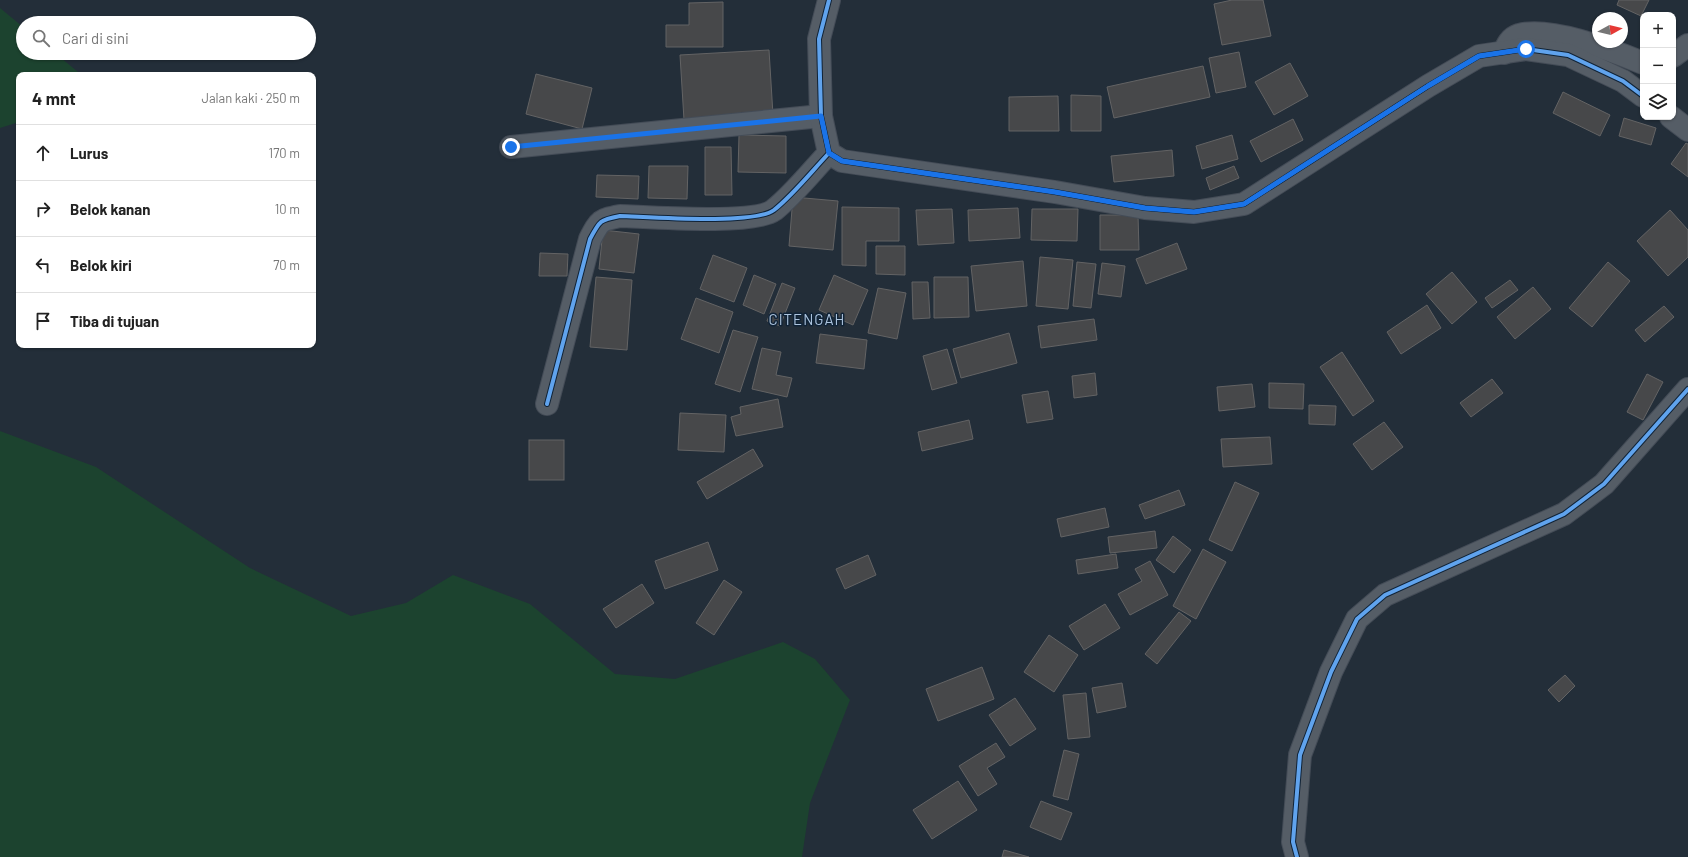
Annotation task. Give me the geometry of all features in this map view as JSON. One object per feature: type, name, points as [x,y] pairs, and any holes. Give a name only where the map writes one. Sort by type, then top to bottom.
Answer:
[{"type":"street","points":[[828,0],[819,40],[821,116],[829,153],[842,161],[1055,192],[1145,208],[1194,212],[1244,204],[1428,86],[1479,56],[1526,49],[1568,55],[1623,81],[1640,94]]},
{"type":"street","points":[[1504,53],[1509,41],[1519,35],[1540,33],[1597,45],[1640,62]]},
{"type":"street","points":[[1676,54],[1688,45]]},
{"type":"street","points":[[511,147],[821,116]]},
{"type":"street","points":[[1675,120],[1688,130]]},
{"type":"street","points":[[547,404],[590,239],[597,226],[604,219],[620,216],[730,219],[759,216],[773,210],[829,153]]},
{"type":"street","points":[[1297,857],[1293,842],[1300,754],[1331,672],[1357,619],[1385,595],[1564,514],[1604,484],[1688,389]]},
{"type":"green space","points":[[0,8],[16,21],[16,60],[63,60],[78,72],[16,72],[16,123],[0,128]]},
{"type":"green space","points":[[0,431],[96,467],[250,568],[351,616],[406,603],[453,575],[530,604],[615,674],[675,679],[783,642],[815,659],[850,700],[810,803],[802,857],[0,857]]},
{"type":"building","points":[[1232,0],[1263,0],[1271,36],[1222,45],[1214,4]]},
{"type":"building","points":[[1619,0],[1649,0],[1643,12],[1640,12],[1640,16],[1617,5]]},
{"type":"building","points":[[723,2],[723,47],[666,47],[666,25],[689,25],[689,3]]},
{"type":"building","points":[[769,50],[773,115],[684,120],[680,55]]},
{"type":"building","points":[[1239,52],[1246,87],[1216,93],[1209,58]]},
{"type":"building","points":[[1290,63],[1308,96],[1274,115],[1255,82]]},
{"type":"building","points":[[1203,66],[1210,97],[1114,118],[1107,87]]},
{"type":"building","points":[[536,74],[592,88],[582,129],[526,114]]},
{"type":"building","points":[[1563,92],[1610,115],[1600,136],[1553,113]]},
{"type":"building","points":[[1071,95],[1101,96],[1101,131],[1071,131]]},
{"type":"building","points":[[1058,96],[1059,131],[1009,131],[1009,97]]},
{"type":"building","points":[[1624,118],[1656,128],[1651,145],[1619,136]]},
{"type":"building","points":[[1293,119],[1303,140],[1261,162],[1250,141]]},
{"type":"building","points":[[739,135],[786,136],[786,173],[738,172]]},
{"type":"building","points":[[1232,135],[1238,159],[1202,169],[1196,146]]},
{"type":"building","points":[[1686,143],[1688,144],[1688,177],[1671,164]]},
{"type":"building","points":[[705,147],[731,147],[732,195],[705,195]]},
{"type":"building","points":[[1172,150],[1174,176],[1114,182],[1111,156]]},
{"type":"building","points":[[649,166],[688,166],[687,199],[648,198]]},
{"type":"building","points":[[1234,166],[1239,178],[1210,190],[1206,178]]},
{"type":"building","points":[[597,175],[639,176],[638,199],[596,197]]},
{"type":"building","points":[[793,197],[838,201],[833,250],[789,246]]},
{"type":"building","points":[[842,207],[899,208],[899,241],[866,241],[866,266],[842,265]]},
{"type":"building","points":[[1018,208],[1020,238],[969,241],[968,210]]},
{"type":"building","points":[[952,209],[954,243],[918,245],[916,210]]},
{"type":"building","points":[[1032,209],[1078,209],[1077,241],[1031,240]]},
{"type":"building","points":[[1670,210],[1688,230],[1688,257],[1668,276],[1637,241]]},
{"type":"building","points":[[1100,215],[1138,215],[1139,250],[1100,250]]},
{"type":"building","points":[[603,230],[639,234],[634,273],[599,269]]},
{"type":"building","points":[[1177,243],[1187,269],[1146,284],[1136,259]]},
{"type":"building","points":[[876,246],[905,246],[905,275],[876,274]]},
{"type":"building","points":[[540,253],[568,254],[567,276],[539,276]]},
{"type":"building","points":[[713,255],[747,268],[734,302],[700,289]]},
{"type":"building","points":[[1040,257],[1073,260],[1068,309],[1036,306]]},
{"type":"building","points":[[1023,261],[1027,306],[976,311],[971,266]]},
{"type":"building","points":[[1077,262],[1096,264],[1091,308],[1073,306]]},
{"type":"building","points":[[1608,262],[1630,281],[1592,327],[1569,308]]},
{"type":"building","points":[[1102,263],[1125,266],[1121,297],[1098,294]]},
{"type":"building","points":[[1452,272],[1477,302],[1452,324],[1426,294]]},
{"type":"building","points":[[754,275],[776,284],[764,314],[743,305]]},
{"type":"building","points":[[834,275],[868,290],[853,325],[819,310]]},
{"type":"building","points":[[596,277],[632,280],[627,350],[590,347]]},
{"type":"building","points":[[934,277],[968,277],[969,317],[934,318]]},
{"type":"building","points":[[1510,280],[1518,290],[1492,308],[1485,298]]},
{"type":"building","points":[[912,282],[928,282],[930,318],[913,319]]},
{"type":"building","points":[[782,283],[795,288],[780,326],[767,321]]},
{"type":"building","points":[[1533,287],[1551,309],[1515,339],[1497,317]]},
{"type":"building","points":[[878,288],[906,293],[897,339],[868,333]]},
{"type":"building","points":[[696,298],[733,312],[719,353],[681,339]]},
{"type":"building","points":[[1427,305],[1441,328],[1401,354],[1387,332]]},
{"type":"building","points":[[1664,306],[1674,317],[1645,342],[1635,330]]},
{"type":"building","points":[[1094,319],[1097,340],[1041,348],[1038,326]]},
{"type":"building","points":[[733,330],[758,337],[740,392],[715,384]]},
{"type":"building","points":[[1009,333],[1017,363],[961,378],[953,349]]},
{"type":"building","points":[[820,334],[867,340],[864,369],[816,363]]},
{"type":"building","points":[[762,348],[781,352],[776,375],[792,378],[787,397],[752,389]]},
{"type":"building","points":[[947,349],[957,383],[932,390],[923,356]]},
{"type":"building","points":[[1342,352],[1374,401],[1353,416],[1320,367]]},
{"type":"building","points":[[1095,373],[1097,395],[1074,398],[1072,376]]},
{"type":"building","points":[[1647,374],[1663,382],[1643,420],[1627,412]]},
{"type":"building","points":[[1492,379],[1503,393],[1471,417],[1460,403]]},
{"type":"building","points":[[1269,383],[1304,384],[1303,409],[1269,408]]},
{"type":"building","points":[[1252,384],[1255,407],[1219,411],[1217,387]]},
{"type":"building","points":[[1048,391],[1053,419],[1027,423],[1022,395]]},
{"type":"building","points":[[778,399],[783,427],[736,436],[731,417],[741,414],[740,407]]},
{"type":"building","points":[[1309,405],[1336,406],[1335,425],[1309,424]]},
{"type":"building","points":[[680,413],[726,415],[724,452],[678,450]]},
{"type":"building","points":[[969,420],[973,439],[922,451],[918,432]]},
{"type":"building","points":[[1384,422],[1403,447],[1372,470],[1353,444]]},
{"type":"building","points":[[1270,437],[1272,464],[1223,467],[1221,439]]},
{"type":"building","points":[[529,440],[564,440],[564,480],[529,480]]},
{"type":"building","points":[[753,449],[763,466],[707,499],[697,482]]},
{"type":"building","points":[[1235,482],[1259,493],[1232,551],[1209,540]]},
{"type":"building","points":[[1179,490],[1185,505],[1145,519],[1139,505]]},
{"type":"building","points":[[1105,508],[1109,527],[1061,537],[1057,519]]},
{"type":"building","points":[[1155,531],[1157,548],[1110,553],[1108,537]]},
{"type":"building","points":[[1173,536],[1191,550],[1174,573],[1156,560]]},
{"type":"building","points":[[708,542],[718,570],[665,589],[655,561]]},
{"type":"building","points":[[1203,549],[1226,562],[1196,619],[1173,606]]},
{"type":"building","points":[[1116,554],[1118,568],[1078,574],[1076,560]]},
{"type":"building","points":[[868,555],[876,575],[845,589],[836,569]]},
{"type":"building","points":[[1150,561],[1168,595],[1130,615],[1118,594],[1142,581],[1135,569]]},
{"type":"building","points":[[724,580],[742,592],[714,635],[696,623]]},
{"type":"building","points":[[642,584],[654,603],[616,628],[603,609]]},
{"type":"building","points":[[1105,604],[1120,628],[1084,650],[1069,626]]},
{"type":"building","points":[[1179,612],[1191,621],[1157,664],[1145,654]]},
{"type":"building","points":[[1049,635],[1078,655],[1054,692],[1024,672]]},
{"type":"building","points":[[982,667],[994,699],[938,721],[926,689]]},
{"type":"building","points":[[1565,675],[1575,686],[1559,702],[1548,690]]},
{"type":"building","points":[[1122,683],[1126,707],[1097,713],[1092,688]]},
{"type":"building","points":[[1086,693],[1090,737],[1068,739],[1063,695]]},
{"type":"building","points":[[1015,698],[1036,729],[1010,746],[989,715]]},
{"type":"building","points":[[996,743],[1005,757],[987,768],[997,784],[978,796],[959,766]]},
{"type":"building","points":[[1064,750],[1079,754],[1068,800],[1053,796]]},
{"type":"building","points":[[958,781],[977,810],[932,839],[913,810]]},
{"type":"building","points":[[1041,801],[1072,813],[1061,840],[1030,827]]},
{"type":"building","points":[[1004,850],[1029,857],[1002,857]]},
{"type":"cycle path","points":[[829,0],[819,39],[821,116],[829,153],[842,161],[1055,192],[1145,208],[1194,212],[1244,204],[1428,86],[1479,56],[1526,49],[1568,55],[1623,81],[1640,94]]},
{"type":"cycle path","points":[[547,404],[590,239],[601,222],[620,216],[724,219],[763,215],[774,210],[781,204],[829,153]]},
{"type":"cycle path","points":[[1297,857],[1293,842],[1300,755],[1331,672],[1357,619],[1385,595],[1564,514],[1604,484],[1688,389]]},
{"type":"district","name":"CITENGAH","points":[[807,320]]},
{"type":"route","points":[[511,147],[821,116],[829,153],[842,161],[1055,192],[1145,208],[1194,212],[1244,204],[1311,163],[1428,86],[1479,56],[1526,49]]}]
